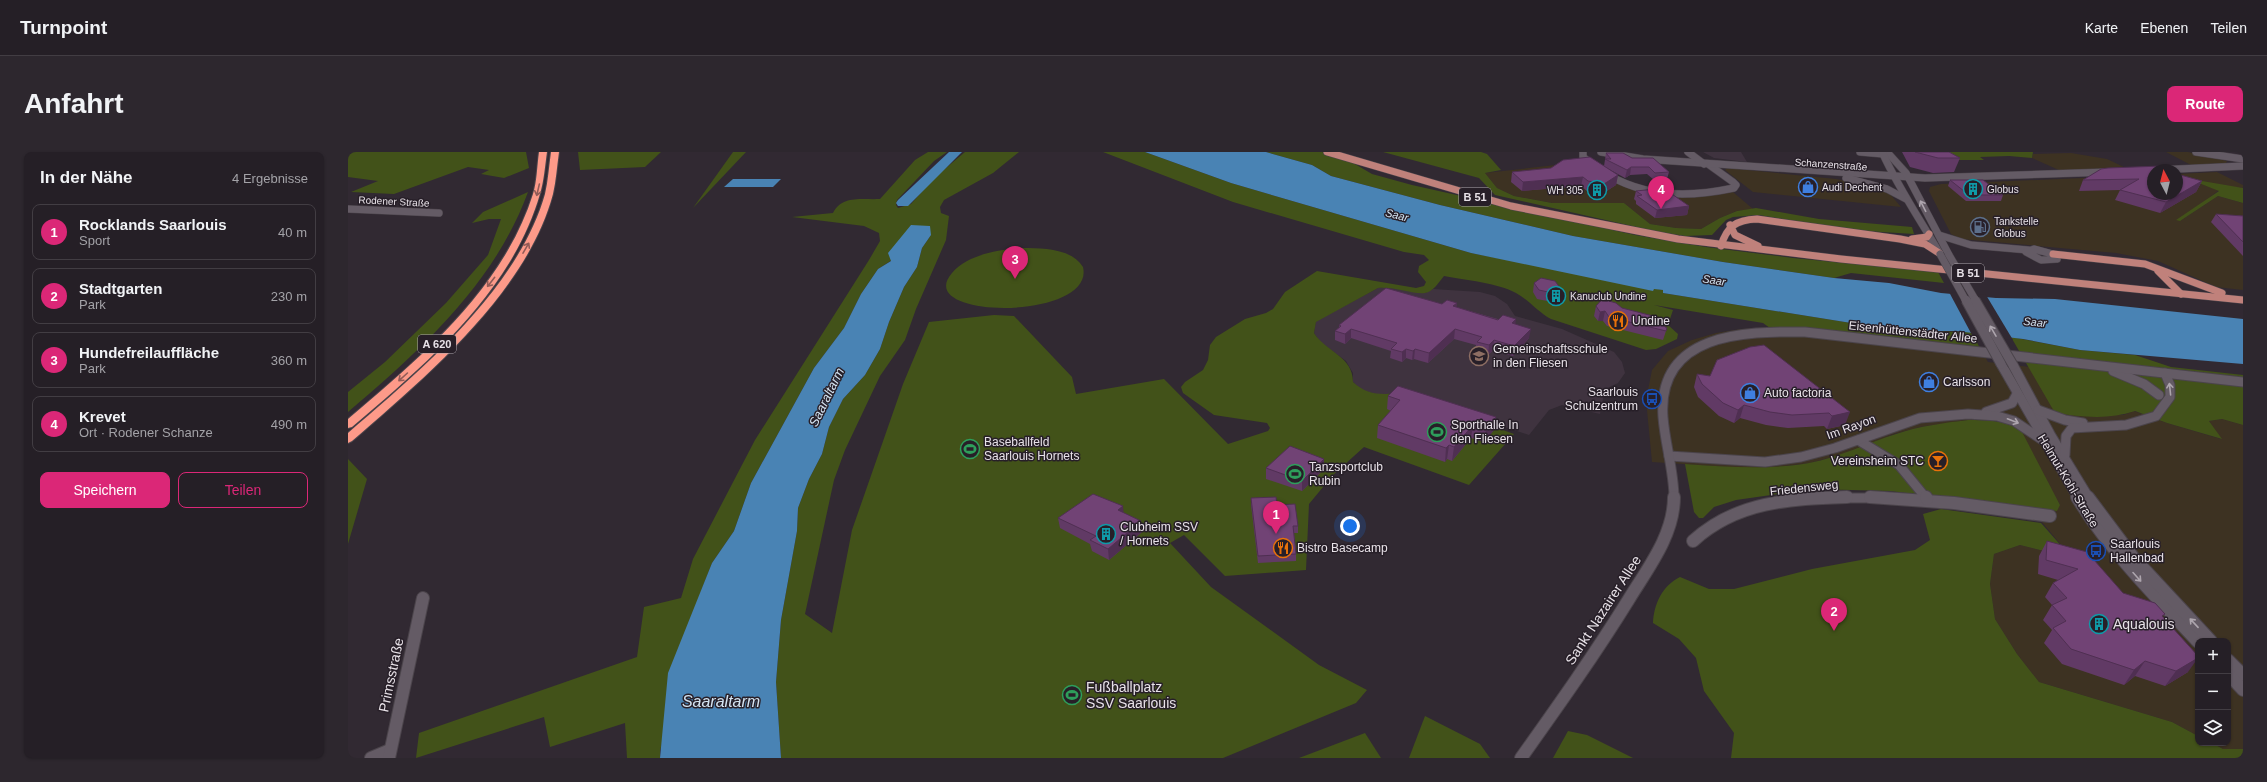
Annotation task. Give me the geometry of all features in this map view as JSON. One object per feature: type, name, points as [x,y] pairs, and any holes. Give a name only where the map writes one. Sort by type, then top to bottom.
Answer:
[{"type":"highway","name":"A 620","points":[[348,425],[436,345],[494,278],[513,250],[531,214],[539,184],[543,152]]},
{"type":"highway","name":"A 620","points":[[348,439],[394,399],[450,344],[481,311],[508,277],[526,248],[543,212],[551,182],[555,152]]},
{"type":"main road","name":"B 51","points":[[1327,152],[1440,187],[1517,207],[1626,230],[1721,246],[2181,294],[2243,299]]},
{"type":"main road","points":[[1721,246],[1726,229],[1730,225],[1742,220],[1767,219],[1843,232],[1900,239],[1925,244],[1944,254]]},
{"type":"main road","points":[[1730,225],[1735,235],[1736,248]]},
{"type":"main road","points":[[1900,239],[1922,238],[1929,234]]},
{"type":"main road","points":[[1735,235],[1747,242],[1773,252]]},
{"type":"main road","points":[[2055,256],[2128,261],[2155,266],[2203,288],[2243,299]]},
{"type":"main road","points":[[2128,261],[2146,266],[2162,273],[2181,294]]},
{"type":"main road","points":[[2180,278],[2198,295]]},
{"type":"street","points":[[1583,152],[1583,157],[1605,176],[1637,189],[1672,193],[1734,188],[1736,185],[1733,182],[1690,153]]},
{"type":"street","name":"Schanzenstraße","points":[[1601,152],[1628,157],[1878,177]]},
{"type":"street","points":[[1860,152],[1885,153],[1909,178],[1938,235],[1944,254]]},
{"type":"street","points":[[2196,152],[2243,160]]},
{"type":"street","points":[[1690,153],[1690,162]]},
{"type":"street","points":[[1885,153],[1894,177],[1929,234],[1944,254]]},
{"type":"street","points":[[2223,156],[2243,165]]},
{"type":"street","points":[[2183,168],[2243,165]]},
{"type":"street","name":"Schanzenstraße","points":[[1758,167],[1878,177]]},
{"type":"street","points":[[1878,177],[1991,180],[2113,172]]},
{"type":"street","points":[[1816,173],[1883,187],[1910,202]]},
{"type":"street","name":"Rodener Straße","points":[[348,209],[439,213]]},
{"type":"street","points":[[1938,235],[1949,240],[1985,247],[2028,252],[2043,250],[2055,256]]},
{"type":"street","points":[[1944,254],[1953,248],[1985,247]]},
{"type":"street","name":"Helmut-Kohl-Straße","points":[[1944,254],[2017,394],[2095,526],[2129,568],[2195,639]]},
{"type":"street","name":"Helmut-Kohl-Straße","points":[[1944,254],[2013,365],[2066,460],[2097,511],[2122,544],[2208,638]]},
{"type":"street","name":"Eisenhüttenstädter Allee","points":[[1669,456],[1663,403],[1665,383],[1671,370],[1690,351],[1723,338],[1760,332],[1805,332],[2243,382]]},
{"type":"street","points":[[2092,365],[2130,377],[2159,395]]},
{"type":"street","points":[[2144,371],[2166,404]]},
{"type":"street","points":[[2066,460],[2064,442],[2066,432],[2072,428],[2081,426],[2127,424],[2154,417],[2171,397],[2171,385],[2165,373]]},
{"type":"street","name":"Im Rayon","points":[[1669,456],[1686,459],[1702,458],[1765,462],[1801,457],[1858,440],[1902,423],[1920,418],[1977,414],[2004,407],[2012,403],[2017,394]]},
{"type":"street","points":[[2038,410],[2065,420],[2107,425]]},
{"type":"street","name":"Im Rayon","points":[[1977,414],[2014,421],[2044,441]]},
{"type":"street","points":[[1858,440],[1899,466],[1927,499]]},
{"type":"street","name":"Im Rayon","points":[[1669,456],[1720,456],[1733,460]]},
{"type":"street","name":"Sankt Nazairer Allee","points":[[1521,758],[1603,641],[1658,552],[1671,522],[1674,500],[1669,456]]},
{"type":"street","name":"Friedensweg","points":[[1693,542],[1704,531],[1728,515],[1770,504],[1814,498],[1854,496],[1927,499],[2050,516]]},
{"type":"street","name":"Primsstraße","points":[[390,754],[423,598]]},
{"type":"street","points":[[2231,660],[2243,664]]},
{"type":"street","points":[[2231,662],[2243,675]]},
{"type":"street","points":[[2231,677],[2243,690]]},
{"type":"street","points":[[371,758],[390,754]]},
{"type":"shaded area","points":[[1703,152],[1741,152],[1747,162],[1714,158]]},
{"type":"shaded area","points":[[2166,152],[2188,152],[2227,161],[2226,163],[2191,165]]},
{"type":"shaded area","points":[[2071,153],[2107,159],[2126,168],[2061,171],[2032,158],[2033,154]]},
{"type":"shaded area","points":[[1583,162],[1611,182],[1643,192],[1733,192],[1753,209],[1737,211],[1720,218],[1701,229],[1676,228],[1650,224],[1624,203],[1552,203],[1514,196],[1497,188],[1485,173]]},
{"type":"shaded area","name":"Audi Dechent","points":[[1727,168],[1836,179],[1862,184],[1890,194],[1901,207],[1753,192],[1725,170]]},
{"type":"shaded area","points":[[2217,172],[2243,185],[2243,188],[2201,184],[2219,190],[2180,221],[2218,196],[2243,203],[2243,290],[2216,287],[2158,261],[2116,253],[1961,239],[1951,234],[1929,191],[1930,187],[1941,184],[2147,175],[2147,200],[2183,200],[2183,174]]},
{"type":"shaded area","name":"Gemeinschaftsschule in den Fliesen","points":[[1388,286],[1425,293],[1433,289],[1480,292],[1495,296],[1507,304],[1515,316],[1562,329],[1614,352],[1622,362],[1625,373],[1618,383],[1605,389],[1600,414],[1562,405],[1549,410],[1529,435],[1400,393],[1379,395],[1361,390],[1353,382],[1353,373],[1346,361],[1320,342],[1314,333],[1316,321],[1378,288]]},
{"type":"shaded area","points":[[1783,327],[1835,331],[1980,348],[1988,362],[2030,367],[2056,413],[2123,415],[2134,411],[2167,423],[2221,439],[2209,421],[2222,419],[2243,425],[2243,749],[2223,749],[2218,746],[2231,746],[2231,638],[2195,638],[2195,734],[2172,722],[2039,682],[2017,654],[1995,619],[1990,584],[1994,554],[2020,545],[2072,558],[2031,509],[2060,505],[2040,470],[1997,420],[1968,420],[1921,427],[1894,434],[1840,455],[1810,463],[1758,469],[1652,462],[1646,400],[1652,370],[1668,351],[1692,340],[1716,333],[1741,329]]},
{"type":"green space","points":[[348,152],[526,152],[529,168],[504,178],[481,174],[489,170],[468,167],[394,194],[351,192],[378,181],[348,177]]},
{"type":"green space","points":[[578,152],[661,152],[645,167],[580,170]]},
{"type":"green space","points":[[733,152],[746,152],[693,208]]},
{"type":"green space","points":[[928,152],[947,152],[934,161],[897,200],[896,205],[898,208],[911,204],[934,178],[965,152],[1019,152],[993,173],[944,200],[940,207],[941,213],[949,216],[946,240],[916,309],[905,340],[880,376],[845,450],[834,480],[805,614],[832,633],[852,530],[903,384],[929,322],[994,315],[1014,316],[1072,377],[1076,394],[1164,379],[1228,444],[1268,431],[1270,428],[1267,423],[1214,415],[1183,393],[1181,387],[1185,382],[1203,370],[1208,360],[1210,345],[1216,337],[1245,319],[1266,313],[1273,309],[1285,292],[1317,271],[1416,288],[1424,286],[1426,282],[1418,272],[1419,266],[1429,260],[1424,255],[1404,252],[1233,202],[1103,152],[1145,152],[1231,183],[1471,253],[1663,290],[1663,293],[1901,331],[1971,332],[1980,348],[1835,331],[1770,328],[1763,323],[1654,305],[1673,310],[1668,325],[1678,334],[1677,339],[1656,349],[1646,350],[1551,319],[1516,293],[1491,284],[1444,276],[1433,289],[1425,293],[1416,293],[1390,288],[1378,288],[1316,322],[1314,333],[1349,366],[1352,373],[1353,382],[1369,392],[1380,394],[1399,393],[1514,434],[1469,485],[1364,447],[1333,475],[1309,504],[1306,570],[1225,576],[1184,535],[1170,543],[1211,587],[1319,665],[1367,690],[1356,703],[1223,758],[781,758],[776,682],[781,620],[797,531],[798,508],[809,479],[822,454],[829,427],[843,399],[865,375],[880,349],[889,322],[904,287],[917,267],[922,248],[931,235],[878,269],[861,294],[844,328],[814,368],[751,483],[734,531],[712,563],[700,594],[660,751],[660,758],[627,758],[625,723],[550,747],[544,717],[416,758],[419,733],[637,657],[644,607],[681,598],[693,559],[755,440],[880,241],[879,233],[864,226],[792,217],[833,213],[837,207],[847,201],[860,199],[880,199],[915,160]]},
{"type":"green space","points":[[1266,152],[1322,152],[1348,160],[1372,174],[1412,185],[1635,235],[1706,247],[1793,258],[1938,272],[1944,283],[1851,273],[1834,278],[1723,262],[1573,236],[1440,205],[1331,176],[1312,165]]},
{"type":"green space","points":[[1383,152],[1481,152],[1487,154],[1501,170],[1485,173],[1497,188],[1514,196],[1552,203],[1624,203],[1650,224],[1676,228],[1701,229],[1720,218],[1737,211],[1756,208],[1819,219],[1912,227],[1914,234],[1850,230],[1759,215],[1733,217],[1726,220],[1712,235],[1685,236],[1654,231],[1495,195],[1479,178]]},
{"type":"green space","points":[[1937,152],[2033,152],[2032,158],[2009,156],[1980,157],[1984,160],[1948,160]]},
{"type":"green space","points":[[2202,181],[2243,188],[2243,203],[2218,196],[2180,221],[2176,220],[2219,191],[2196,182]]},
{"type":"green space","points":[[528,192],[514,225],[476,286],[428,340],[348,412],[348,392],[385,362],[446,303],[488,255],[501,219],[489,219],[472,223],[483,212]]},
{"type":"green space","points":[[1022,248],[1056,250],[1071,256],[1083,267],[1079,285],[1062,297],[1036,305],[1007,308],[979,306],[957,299],[946,288],[952,273],[966,261],[984,254]]},
{"type":"green space","points":[[2011,337],[2080,350],[2135,355],[2171,367],[2243,375],[2243,425],[2222,419],[2209,421],[2222,439],[2167,423],[2135,411],[2105,417],[2075,416],[2055,413]]},
{"type":"green space","points":[[1968,420],[2002,422],[2021,430],[2060,505],[2057,511],[1890,491],[1812,489],[1736,500],[1714,507],[1703,518],[1699,518],[1694,512],[1685,464],[1732,467],[1778,467],[1809,463],[1843,454],[1905,431],[1932,425]]},
{"type":"green space","points":[[348,459],[367,479],[348,544]]},
{"type":"green space","points":[[1941,509],[2041,523],[2072,558],[2020,545],[1994,554],[1990,584],[1995,619],[2017,654],[2039,682],[2172,722],[2195,734],[2195,746],[2218,746],[2223,749],[2243,749],[2243,758],[1731,758],[1734,733],[1704,691],[1696,658],[1679,639],[1653,623],[1657,602],[1664,590],[1668,585],[1680,577],[1709,589],[1734,589],[1812,569],[1915,550],[1930,540],[1923,514]]},
{"type":"green space","points":[[1425,716],[1480,744],[1490,758],[1409,758]]},
{"type":"green space","points":[[1568,731],[1587,735],[1633,758],[1553,758]]},
{"type":"green space","points":[[1365,733],[1381,758],[1299,758]]},
{"type":"water","name":"Saar","points":[[1145,152],[1266,152],[1312,165],[1331,176],[1440,205],[1573,236],[1723,262],[1834,278],[1889,283],[1941,293],[1996,298],[2055,299],[2243,319],[2243,364],[2080,350],[2023,339],[1956,331],[1901,331],[1663,293],[1663,290],[1654,289],[1653,291],[1471,253],[1231,183]]},
{"type":"water","points":[[733,179],[781,179],[773,187],[724,187]]},
{"type":"water","name":"Saaraltarm","points":[[911,225],[930,226],[931,235],[922,248],[917,267],[904,287],[889,322],[880,349],[865,375],[843,399],[829,427],[822,454],[809,479],[798,508],[797,531],[781,620],[776,682],[781,758],[660,758],[668,673],[712,563],[734,531],[751,483],[814,368],[844,328],[861,294],[878,269],[891,261],[888,253]]},
{"type":"pier","points":[[1949,292],[1986,295],[2013,340],[1972,335]]},
{"type":"building","points":[[1915,152],[1949,152],[1960,158],[1938,158]]},
{"type":"building","points":[[1606,153],[1623,153],[1632,158],[1653,158],[1669,172],[1655,173],[1649,167],[1631,167],[1627,170],[1605,159],[1611,159]]},
{"type":"building","points":[[1590,157],[1618,175],[1604,184],[1588,181],[1583,177],[1523,182],[1512,172],[1551,168],[1563,160]]},
{"type":"building","points":[[2147,167],[2147,197],[2120,190],[2139,179],[2083,180],[2101,169]]},
{"type":"building","points":[[2183,176],[2202,181],[2183,192]]},
{"type":"building","points":[[1950,180],[1983,180],[2003,195],[1969,195]]},
{"type":"building","points":[[1655,189],[1669,192],[1689,206],[1657,210],[1637,196],[1642,195],[1636,191]]},
{"type":"building","points":[[2158,200],[2169,200],[2166,202]]},
{"type":"building","points":[[2216,214],[2243,216],[2243,242]]},
{"type":"building","points":[[1541,278],[1555,281],[1561,289],[1548,292],[1539,290],[1534,283]]},
{"type":"building","points":[[1386,288],[1442,304],[1447,300],[1457,303],[1453,306],[1498,320],[1503,315],[1516,319],[1512,323],[1531,329],[1514,346],[1494,340],[1489,345],[1477,342],[1482,337],[1455,329],[1429,353],[1415,349],[1413,351],[1406,349],[1402,352],[1391,349],[1397,343],[1351,329],[1345,334],[1335,331],[1341,326],[1339,325]]},
{"type":"building","points":[[1605,296],[1609,301],[1616,303],[1622,308],[1653,316],[1652,319],[1667,328],[1666,331],[1609,317],[1605,311],[1600,312],[1596,306]]},
{"type":"building","name":"Auto factoria","points":[[1764,345],[1850,412],[1832,416],[1829,413],[1792,415],[1770,412],[1744,405],[1738,410],[1723,403],[1702,384],[1697,374],[1710,376],[1717,360],[1750,347]]},
{"type":"building","name":"Sporthalle In den Fliesen","points":[[1398,386],[1496,417],[1486,429],[1473,425],[1454,447],[1449,445],[1446,448],[1378,425],[1400,400],[1388,396]]},
{"type":"building","points":[[1290,446],[1324,459],[1302,481],[1266,468]]},
{"type":"building","name":"Clubheim SSV / Hornets","points":[[1093,494],[1123,506],[1118,510],[1141,521],[1108,549],[1090,540],[1096,536],[1058,518]]},
{"type":"building","points":[[1276,497],[1277,505],[1295,504],[1298,526],[1293,526],[1296,554],[1258,556],[1251,498]]},
{"type":"building","name":"Aqualouis","points":[[2047,541],[2087,552],[2123,593],[2155,603],[2165,614],[2162,616],[2195,653],[2195,660],[2176,671],[2145,661],[2134,670],[2071,649],[2053,628],[2066,621],[2052,605],[2067,598],[2053,583],[2078,569],[2046,560]]},
{"type":"waterway","name":"Saaraltarm","points":[[903,203],[956,152]]},
{"type":"place","name":"Audi Dechent","points":[[1808,187]]},
{"type":"place","name":"Globus","points":[[1973,189]]},
{"type":"place","name":"WH 305","points":[[1597,190]]},
{"type":"place","name":"Krevet","points":[[1661,209]]},
{"type":"place","name":"Tankstelle Globus","points":[[1980,227]]},
{"type":"place","name":"Hundefreilauffläche","points":[[1015,279]]},
{"type":"place","name":"Kanuclub Undine","points":[[1556,296]]},
{"type":"place","name":"Undine","points":[[1618,321]]},
{"type":"place","name":"Gemeinschaftsschule in den Fliesen","points":[[1479,356]]},
{"type":"place","name":"Carlsson","points":[[1929,382]]},
{"type":"place","name":"Auto factoria","points":[[1750,393]]},
{"type":"place","name":"Saarlouis Schulzentrum","points":[[1652,399]]},
{"type":"place","name":"Sporthalle In den Fliesen","points":[[1437,432]]},
{"type":"place","name":"Baseballfeld Saarlouis Hornets","points":[[970,449]]},
{"type":"place","name":"Vereinsheim STC","points":[[1938,461]]},
{"type":"place","name":"Tanzsportclub Rubin","points":[[1295,474]]},
{"type":"place","name":"Clubheim SSV / Hornets","points":[[1106,534]]},
{"type":"place","name":"Rocklands Saarlouis","points":[[1276,534]]},
{"type":"place","name":"Bistro Basecamp","points":[[1283,548]]},
{"type":"place","name":"Saarlouis Hallenbad","points":[[2096,551]]},
{"type":"place","name":"Aqualouis","points":[[2099,624]]},
{"type":"place","name":"Stadtgarten","points":[[1834,631]]},
{"type":"place","name":"Fußballplatz SSV Saarlouis","points":[[1072,695]]}]
